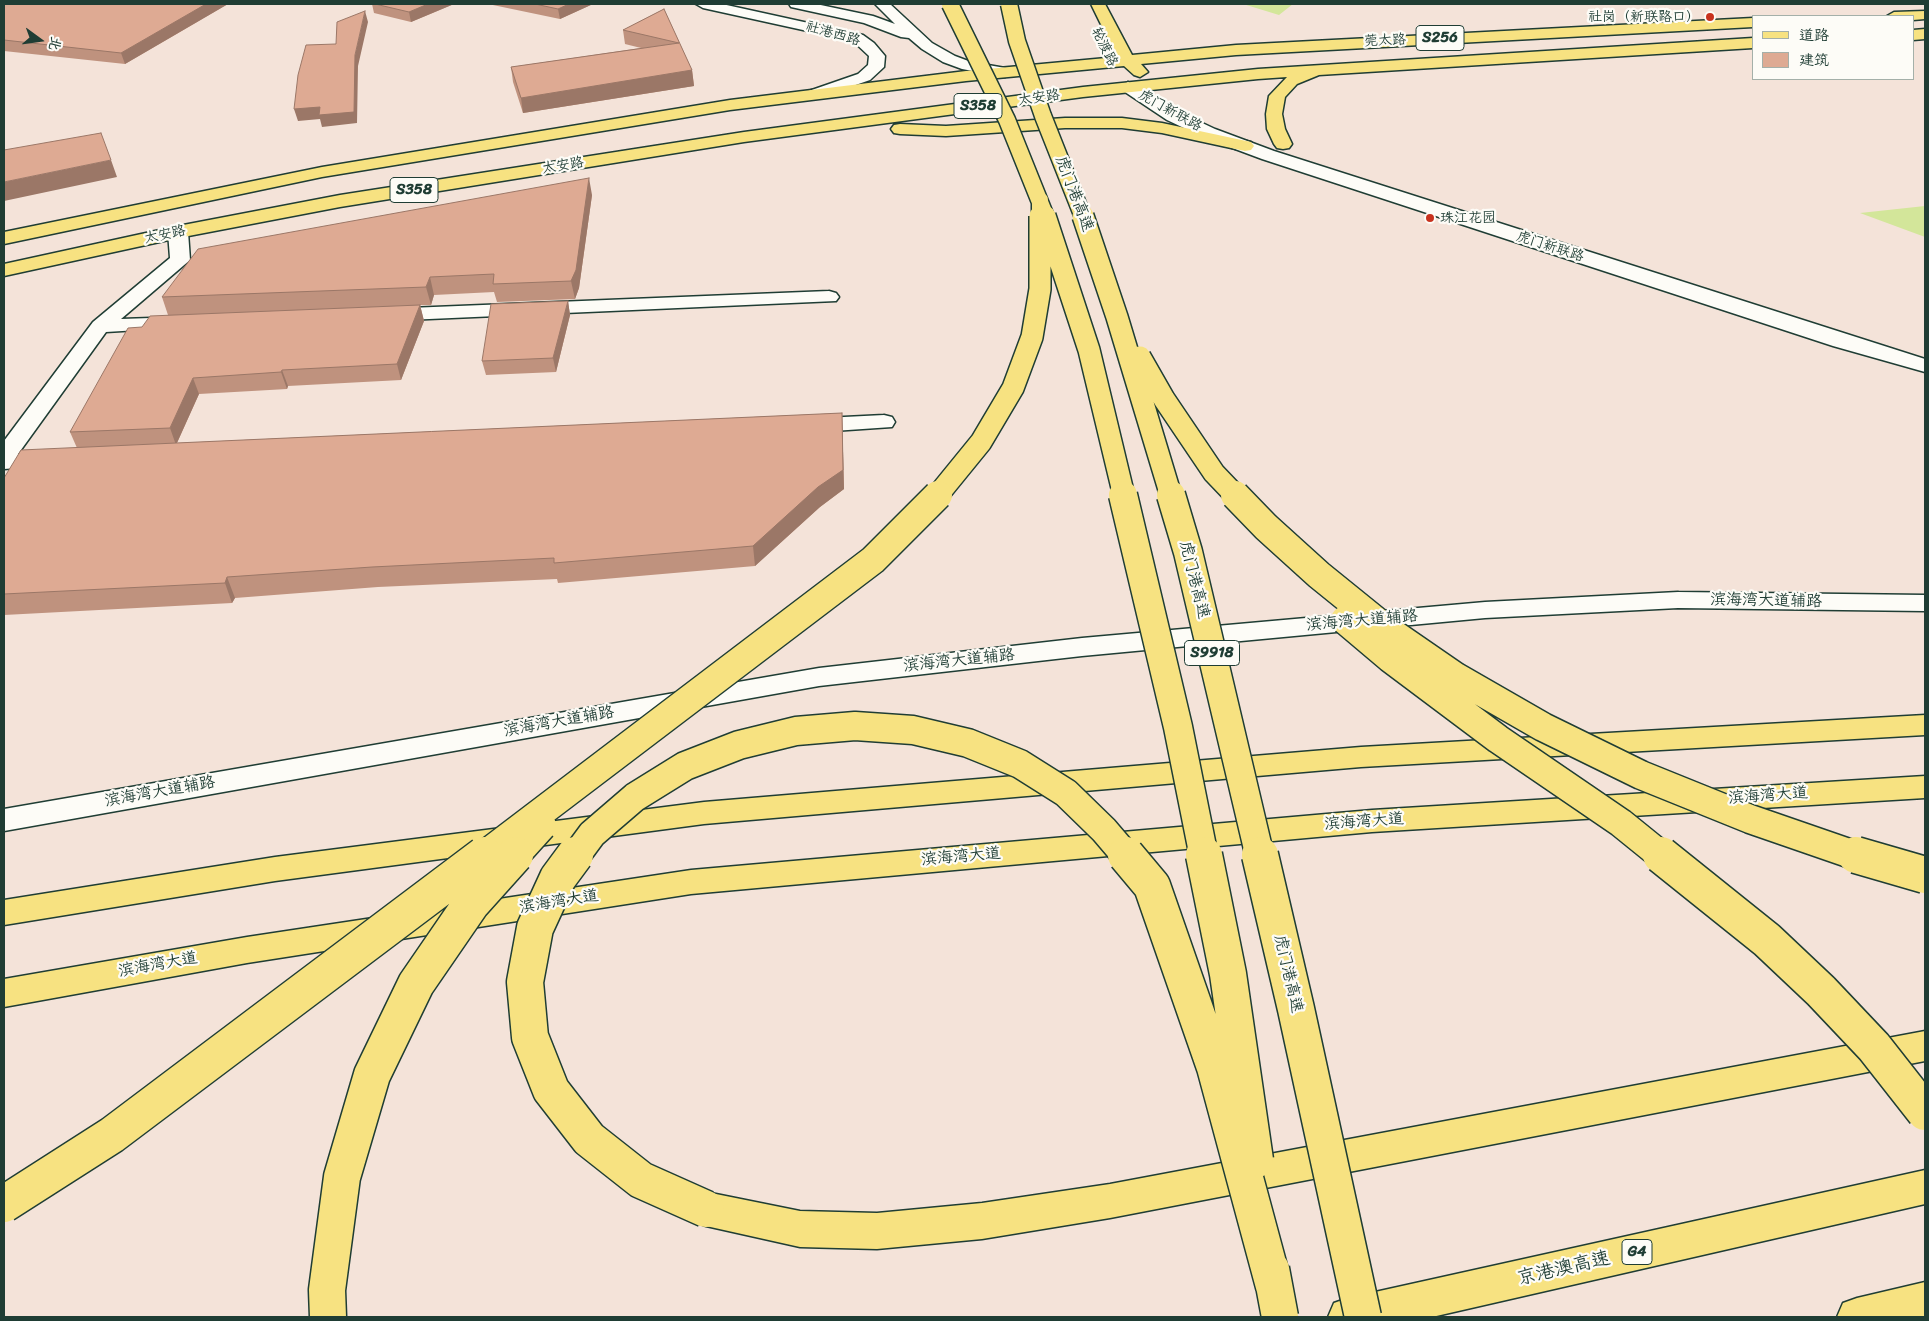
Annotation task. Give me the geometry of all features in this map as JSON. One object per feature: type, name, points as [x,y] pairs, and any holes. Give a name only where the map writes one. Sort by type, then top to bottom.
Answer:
[{"type":"main road","name":"S9918","points":[[950,4],[1007,120],[1040,200],[1089,350],[1178,727],[1228,974],[1280,1317]]},
{"type":"main road","name":"虎门港高速","points":[[1009,4],[1017,41],[1043,116],[1085,221],[1188,552],[1296,1009],[1363,1317]]},
{"type":"main road","name":"轮渡路","points":[[1085,4],[1096,33]]},
{"type":"main road","name":"轮渡路","points":[[1098,4],[1127,60],[1152,85]]},
{"type":"main road","name":"莞太路","points":[[1105,55],[1127,60],[1236,50],[1752,22]]},
{"type":"main road","name":"莞太路","points":[[1152,85],[1258,74],[1752,43]]},
{"type":"main road","name":"太安路","points":[[4,238],[322,172],[720,107],[1005,72],[1105,55]]},
{"type":"main road","name":"轮渡路","points":[[1105,55],[1128,87]]},
{"type":"main road","points":[[1283,144],[1276,129],[1274,114],[1277,96],[1291,81],[1318,70]]},
{"type":"main road","name":"S256","points":[[1128,87],[1152,85]]},
{"type":"main road","name":"太安路","points":[[4,270],[178,232],[360,198],[744,137],[1128,87]]},
{"type":"main road","points":[[828,126],[946,131],[1065,124],[1122,123],[1162,128],[1245,146]]},
{"type":"main road","points":[[4,1204],[112,1135],[608,760],[794,622],[872,560],[934,500],[980,442],[1013,388],[1032,337],[1040,289],[1040,200]]},
{"type":"main road","points":[[1116,317],[1164,399],[1214,473],[1254,528],[1312,592],[1398,664],[1498,739],[1621,823],[1767,940],[1821,991],[1874,1047],[1925,1112]]},
{"type":"main road","points":[[1214,473],[1286,545],[1382,626],[1456,677],[1535,722],[1641,775],[1750,819],[1867,859],[1925,875]]},
{"type":"main road","points":[[1274,1286],[1215,1068],[1152,886],[1104,830],[1066,793],[1011,760],[968,743],[913,730],[855,726],[796,731],[739,744],[685,766],[635,797],[592,834],[558,878],[535,928],[525,982],[530,1037],[551,1090],[588,1139],[641,1180],[706,1209],[800,1229],[877,1231],[982,1220],[1110,1201],[1925,1046]]},
{"type":"main road","points":[[4,913],[275,869],[704,813],[1371,756],[1925,726]]},
{"type":"main road","points":[[328,1317],[327,1290],[342,1177],[372,1075],[416,984],[471,904],[533,835],[608,760]]},
{"type":"main road","name":"滨海湾大道","points":[[4,992],[247,950],[691,882],[862,865],[1292,828],[1925,787]]},
{"type":"main road","name":"京港澳高速","points":[[1348,1317],[1925,1188]]},
{"type":"main road","points":[[1858,1317],[1925,1302]]},
{"type":"street","name":"社港西路","points":[[703,4],[858,38],[869,46],[877,56],[876,67],[864,77],[812,95]]},
{"type":"street","name":"社港西路","points":[[794,4],[868,19],[898,30],[927,46]]},
{"type":"street","points":[[882,4],[927,46],[949,59],[968,66],[1005,72]]},
{"type":"street","name":"虎门新联路","points":[[1152,85],[1178,99]]},
{"type":"street","name":"虎门新联路","points":[[1128,87],[1173,116],[1245,146],[1566,253],[1925,366]]},
{"type":"street","name":"虎门新联路","points":[[1196,109],[1283,144],[1608,253],[1925,352]]},
{"type":"street","points":[[4,457],[100,326],[180,260],[178,232]]},
{"type":"street","points":[[360,316],[829,297]]},
{"type":"street","points":[[100,326],[200,322]]},
{"type":"street","points":[[785,426],[884,422]]},
{"type":"street","points":[[4,462],[73,459]]},
{"type":"street","name":"滨海湾大道辅路","points":[[4,820],[819,677],[1082,647],[1485,610],[1678,600],[1925,603]]},
{"type":"green space","points":[[1243,4],[1293,4],[1279,15]]},
{"type":"green space","points":[[1925,206],[1925,237],[1860,213]]},
{"type":"building","points":[[4,4],[206,4],[121,53],[4,40]]},
{"type":"building","points":[[375,4],[428,4],[409,12]]},
{"type":"building","points":[[535,4],[569,4],[558,9]]},
{"type":"building","points":[[664,9],[692,70],[521,98],[511,67],[679,43],[623,30]]},
{"type":"building","points":[[365,11],[355,55],[354,112],[319,115],[320,107],[294,109],[298,75],[306,45],[336,44],[337,22]]},
{"type":"building","points":[[101,133],[111,160],[4,182],[4,150]]},
{"type":"building","points":[[589,178],[576,270],[571,281],[493,284],[494,274],[430,277],[426,287],[162,297],[198,249]]},
{"type":"building","points":[[568,301],[553,358],[482,361],[491,304]]},
{"type":"building","points":[[420,305],[397,364],[282,370],[281,372],[193,378],[170,428],[70,432],[128,328],[142,327],[150,316]]},
{"type":"building","points":[[842,413],[843,470],[818,487],[753,546],[554,563],[554,558],[372,567],[227,577],[225,583],[4,594],[4,478],[21,450]]},
{"type":"place","name":"社岗（新联路口）","points":[[1710,17]]},
{"type":"place","name":"珠江花园","points":[[1430,218]]}]
